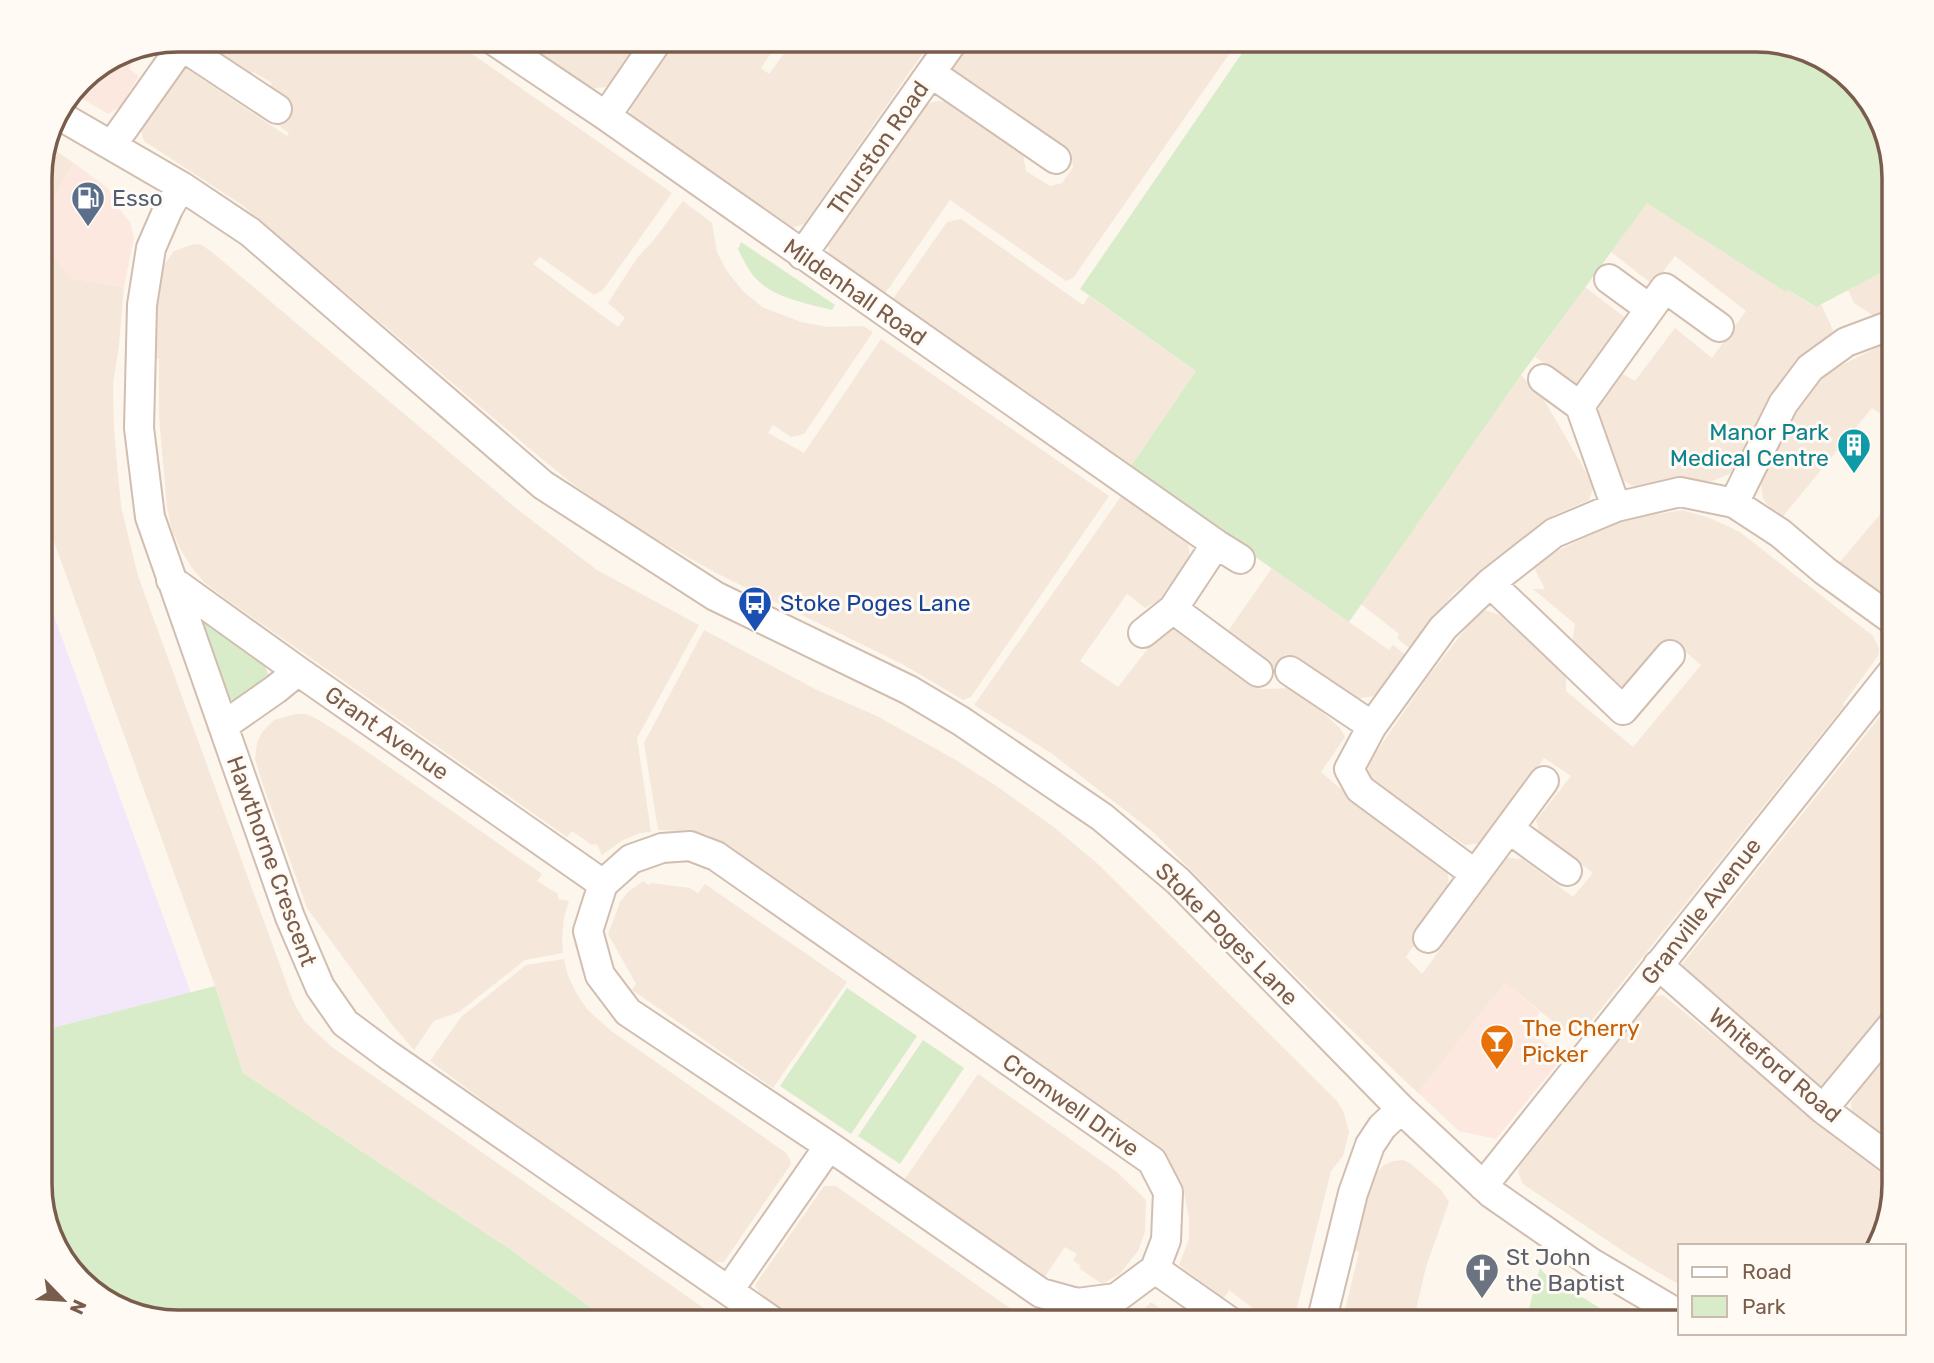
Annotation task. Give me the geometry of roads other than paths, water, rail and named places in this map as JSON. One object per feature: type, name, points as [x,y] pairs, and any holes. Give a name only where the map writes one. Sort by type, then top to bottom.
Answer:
[{"type":"street","points":[[192,52],[257,88],[277,109]]},
{"type":"street","name":"Mildenhall Road","points":[[511,52],[1240,559]]},
{"type":"street","points":[[606,116],[650,52]]},
{"type":"street","name":"Thurston Road","points":[[802,255],[946,52]]},
{"type":"street","points":[[112,145],[172,53]]},
{"type":"street","points":[[931,73],[1056,159]]},
{"type":"street","name":"Stoke Poges Lane","points":[[67,120],[181,186],[250,232],[543,485],[715,596],[919,696],[961,721],[1102,817],[1178,881],[1401,1109],[1483,1186],[1590,1262],[1672,1310]]},
{"type":"street","name":"Hawthorne Crescent","points":[[181,186],[151,248],[142,305],[139,428],[150,517],[290,917],[320,988],[345,1023],[388,1055],[757,1310]]},
{"type":"street","points":[[1609,279],[1650,309]]},
{"type":"street","points":[[1580,406],[1665,288],[1719,327]]},
{"type":"street","points":[[1734,503],[1783,404],[1810,368],[1846,342],[1882,328]]},
{"type":"street","points":[[1543,379],[1580,406],[1616,507]]},
{"type":"street","points":[[1475,874],[1360,789],[1349,769],[1372,726],[1443,628],[1490,583],[1554,533],[1616,507],[1680,492],[1734,503],[1780,533],[1825,571],[1882,612]]},
{"type":"street","points":[[1143,633],[1173,609],[1216,544]]},
{"type":"street","name":"Grant Avenue","points":[[172,580],[603,884]]},
{"type":"street","points":[[1490,583],[1623,710],[1670,655]]},
{"type":"street","points":[[1173,609],[1258,672]]},
{"type":"street","points":[[223,726],[276,690],[298,671]]},
{"type":"street","points":[[1290,671],[1372,726]]},
{"type":"street","name":"Granville Avenue","points":[[1483,1186],[1882,685]]},
{"type":"street","points":[[1429,938],[1544,781]]},
{"type":"street","points":[[1509,829],[1567,871]]},
{"type":"street","name":"Cromwell Drive","points":[[603,884],[631,859],[662,848],[690,846],[716,856],[1152,1161],[1168,1192],[1166,1240],[1155,1269]]},
{"type":"street","points":[[603,884],[588,931],[600,975],[628,1012],[829,1146],[1041,1293],[1077,1303],[1116,1297],[1155,1269],[1213,1310]]},
{"type":"street","name":"Whiteford Road","points":[[1658,965],[1823,1109],[1882,1153]]},
{"type":"street","points":[[1823,1109],[1882,1038]]},
{"type":"street","points":[[1324,1310],[1353,1193],[1370,1145],[1382,1127],[1401,1109]]},
{"type":"street","points":[[729,1290],[829,1146]]},
{"type":"place","name":"Esso","points":[[88,228]]},
{"type":"place","name":"Manor Park Medical Centre","points":[[1854,475]]},
{"type":"place","name":"Stoke Poges Lane","points":[[755,633]]},
{"type":"place","name":"The Cherry Picker","points":[[1497,1071]]},
{"type":"place","name":"St John the Baptist","points":[[1482,1300]]}]
